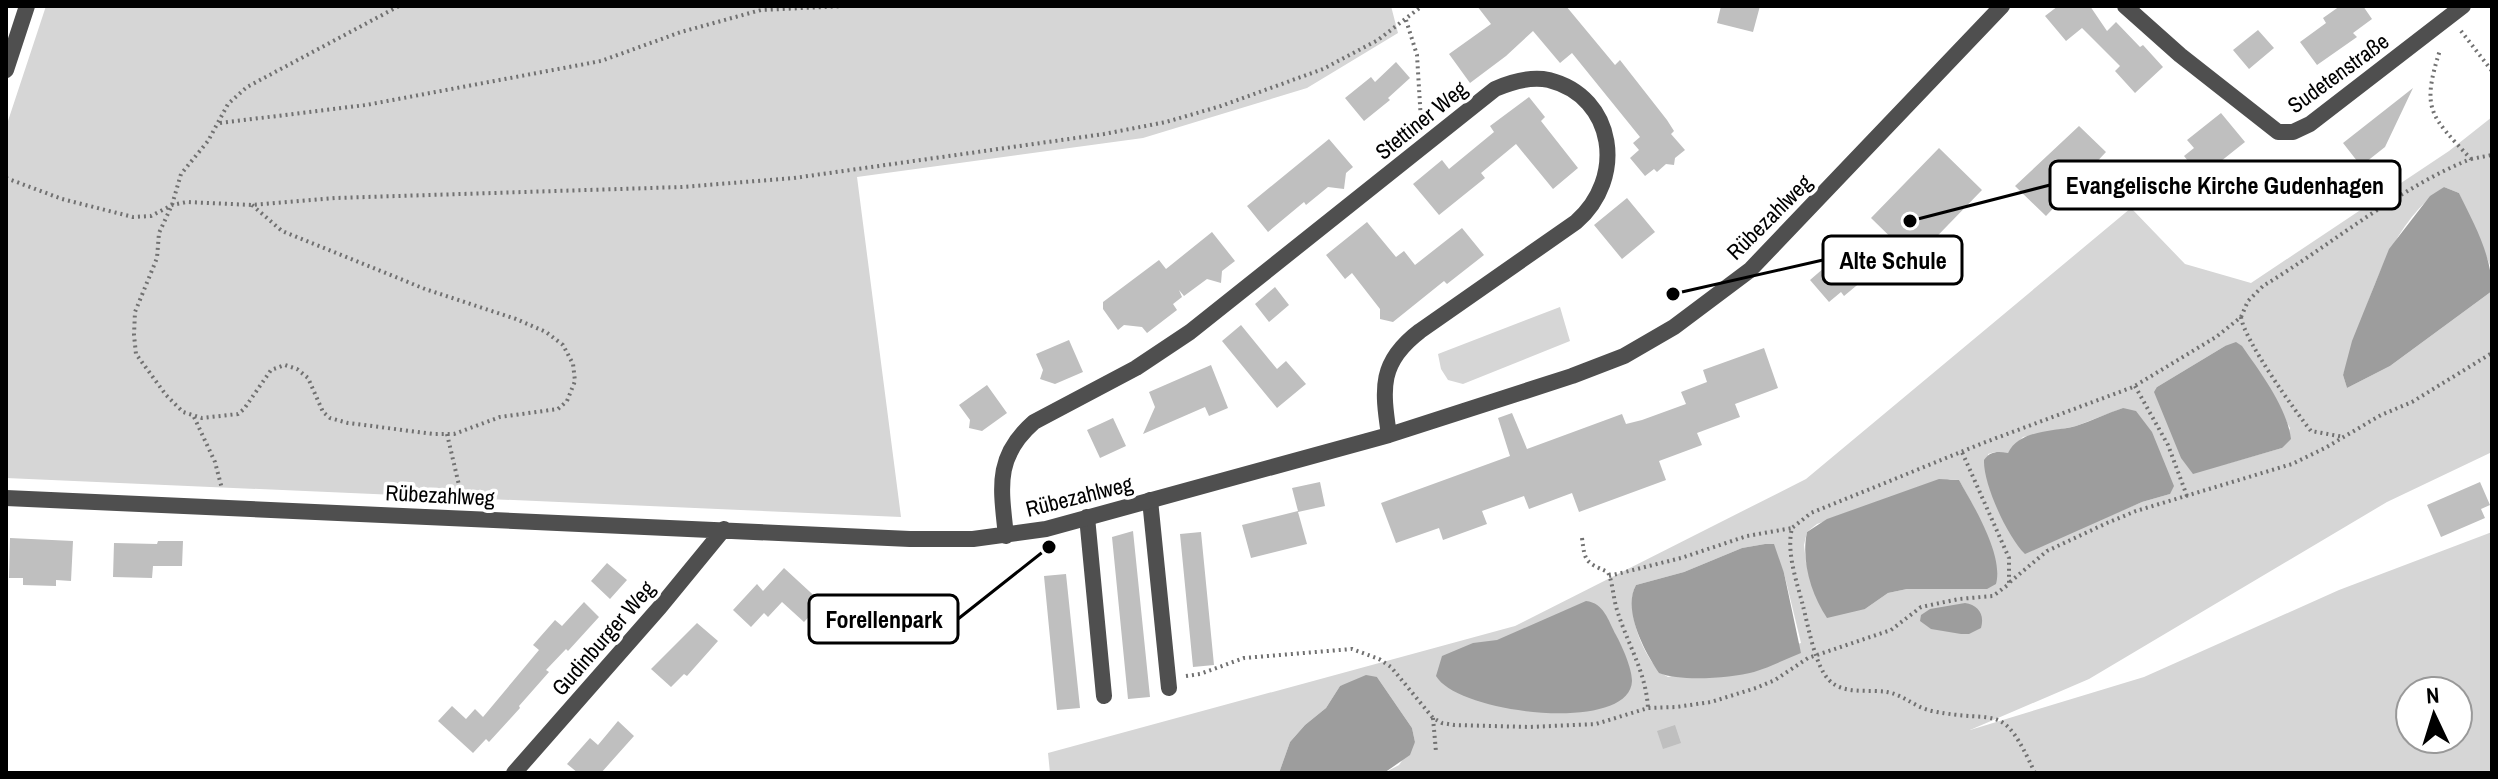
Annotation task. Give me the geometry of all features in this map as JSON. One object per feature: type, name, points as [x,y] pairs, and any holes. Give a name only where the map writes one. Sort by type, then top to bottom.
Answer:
[{"type":"street","points":[[6,70],[27,6]]},
{"type":"street","name":"Rübezahlweg","points":[[6,498],[910,539],[1006,536],[1087,517],[1389,435],[1572,376],[1646,344],[1690,317],[1750,270],[2002,6]]},
{"type":"street","name":"Sudetenstraße","points":[[2125,6],[2278,132],[2293,132],[2310,124],[2452,9]]},
{"type":"street","name":"Stettiner Weg","points":[[1006,536],[1002,478],[1006,456],[1021,433],[1050,412],[1136,368],[1182,338],[1495,89],[1524,80],[1549,80],[1574,92],[1596,116],[1607,140],[1607,171],[1603,188],[1584,215],[1420,331],[1397,352],[1385,378],[1389,435]]},
{"type":"street","points":[[1150,500],[1169,683]]},
{"type":"street","points":[[1087,517],[1104,696]]},
{"type":"street","name":"Gudinburger Weg","points":[[514,773],[724,529]]},
{"type":"path","points":[[252,205],[282,231],[425,289],[531,325],[554,338],[567,350],[573,364],[575,381],[567,401],[558,409],[500,417],[462,432],[447,434],[348,423],[330,418],[316,401],[308,378],[290,365],[271,370],[238,414],[194,417],[183,412],[166,395],[140,361],[134,346],[135,312],[157,258],[159,233],[181,174],[220,123],[228,104],[247,87],[399,6]]},
{"type":"path","points":[[220,123],[366,105],[601,61],[681,32],[761,10],[845,6]]},
{"type":"path","points":[[6,178],[62,199],[133,217],[151,216],[172,205],[187,202],[252,205],[335,198],[743,183],[832,173],[1104,134],[1166,122],[1221,106],[1323,69],[1378,40],[1418,7]]},
{"type":"path","points":[[2452,9],[2492,71]]},
{"type":"path","points":[[2452,9],[2429,85],[2430,101],[2445,131],[2471,159]]},
{"type":"path","points":[[1406,20],[1417,55],[1421,148]]},
{"type":"path","points":[[1609,576],[1681,558],[1758,533],[1792,528],[1811,513],[2134,386],[2216,337],[2241,317],[2248,301],[2263,286],[2403,196],[2471,159],[2492,155]]},
{"type":"path","points":[[2241,317],[2248,336],[2295,412],[2311,431],[2346,438]]},
{"type":"path","points":[[1169,683],[1244,658],[1352,649],[1391,667],[1433,718],[1454,725],[1596,724],[1648,708],[1711,702],[1775,680],[1817,654],[1850,646],[1891,630],[1921,607],[1993,596],[2047,551],[2136,511],[2292,464],[2346,438],[2492,353]]},
{"type":"path","points":[[2134,386],[2168,445],[2187,496]]},
{"type":"path","points":[[194,417],[215,462],[225,508]]},
{"type":"path","points":[[447,434],[466,518]]},
{"type":"path","points":[[1962,452],[2009,558],[2009,584]]},
{"type":"path","points":[[1792,528],[1793,564],[1817,654],[1830,681],[1845,689],[1887,692],[1923,709],[1997,718],[2006,723],[2035,773]]},
{"type":"path","points":[[1582,538],[1585,558],[1590,564],[1608,572],[1617,610],[1645,679],[1648,708]]},
{"type":"path","points":[[1433,718],[1436,752]]},
{"type":"shaded area","points":[[46,6],[1391,6],[1398,33],[1307,88],[1143,138],[857,177],[901,517],[6,478],[6,127]]},
{"type":"shaded area","points":[[2492,117],[2492,270],[2459,193],[2444,187],[2424,204],[2392,247],[2343,375],[2347,388],[2390,366],[2492,291],[2492,452],[2387,502],[2089,679],[1970,730],[2144,677],[2339,590],[2492,532],[2492,773],[1384,773],[1399,765],[1415,742],[1412,728],[1377,677],[1340,686],[1326,708],[1290,742],[1279,773],[1050,773],[1048,753],[1515,626],[1806,479],[2131,208],[2185,264],[2251,283],[2449,151]],"holes":[[[2225,346],[2251,360],[2290,428],[2282,448],[2226,464],[2157,387]],[[2123,408],[2170,494],[2142,502],[2061,536],[2012,535],[1994,495],[1988,454],[2008,453],[2023,437],[2076,426]],[[1950,479],[1959,480],[1973,506],[1986,589],[1907,589],[1888,593],[1865,609],[1806,563],[1804,545],[1807,532],[1817,524]],[[1765,544],[1784,573],[1801,643],[1668,677],[1651,661],[1638,636],[1632,608],[1636,585],[1684,572],[1742,548]]]},
{"type":"shaded area","points":[[2444,187],[2459,193],[2476,228],[2486,252],[2492,291],[2390,366],[2347,388],[2343,375],[2352,341],[2389,249],[2430,196]]},
{"type":"shaded area","points":[[1560,307],[1570,341],[1463,384],[1448,380],[1441,369],[1438,354]]},
{"type":"shaded area","points":[[2236,342],[2272,390],[2291,439],[2282,448],[2193,474],[2181,458],[2154,392],[2157,387]]},
{"type":"shaded area","points":[[2123,408],[2136,411],[2152,432],[2174,486],[2170,494],[2142,502],[2025,554],[2011,536],[1998,510],[1984,460],[1994,452],[2008,453],[2013,445],[2029,435],[2076,426]]},
{"type":"shaded area","points":[[1939,479],[1959,480],[1972,503],[1992,545],[1996,559],[1996,584],[1987,589],[1907,589],[1888,593],[1865,609],[1827,618],[1816,599],[1809,577],[1805,554],[1807,532],[1827,519]]},
{"type":"shaded area","points":[[1774,544],[1784,573],[1801,653],[1760,670],[1733,676],[1693,678],[1659,673],[1642,643],[1633,618],[1632,595],[1636,585],[1684,572],[1742,548]]},
{"type":"shaded area","points":[[1586,601],[1597,605],[1605,613],[1624,651],[1632,676],[1624,698],[1604,708],[1575,713],[1542,713],[1507,708],[1451,689],[1436,676],[1442,656],[1473,643],[1497,640]]},
{"type":"shaded area","points":[[1965,603],[1977,608],[1982,618],[1981,628],[1969,634],[1931,629],[1920,621],[1921,615],[1930,609]]},
{"type":"shaded area","points":[[1366,675],[1377,677],[1412,728],[1415,742],[1410,755],[1384,773],[1279,773],[1290,742],[1305,725],[1326,708],[1340,686]]},
{"type":"building","points":[[1477,6],[1566,6],[1615,65],[1620,60],[1667,120],[1674,131],[1671,134],[1685,150],[1675,158],[1674,165],[1666,164],[1657,172],[1654,169],[1645,176],[1630,158],[1639,150],[1633,143],[1640,137],[1572,53],[1560,63],[1533,31],[1470,83],[1449,54],[1491,24]]},
{"type":"building","points":[[1721,6],[1760,6],[1753,32],[1717,23]]},
{"type":"building","points":[[2058,6],[2090,6],[2107,31],[2116,22],[2163,67],[2135,93],[2115,71],[2120,66],[2082,28],[2066,41],[2045,16]]},
{"type":"building","points":[[2340,6],[2363,6],[2372,19],[2353,33],[2357,37],[2317,65],[2300,42],[2326,23],[2323,18]]},
{"type":"building","points":[[2258,30],[2274,48],[2249,69],[2233,50]]},
{"type":"building","points":[[1396,62],[1410,78],[1388,98],[1390,100],[1364,121],[1345,98],[1371,77],[1375,82]]},
{"type":"building","points":[[2413,88],[2385,147],[2361,166],[2343,143]]},
{"type":"building","points":[[1529,97],[1545,117],[1541,121],[1578,168],[1553,189],[1516,144],[1481,173],[1485,178],[1439,215],[1413,184],[1442,160],[1449,169],[1494,132],[1490,126]]},
{"type":"building","points":[[2221,113],[2245,142],[2201,177],[2184,156],[2194,148],[2187,140]]},
{"type":"building","points":[[2079,126],[2106,152],[2046,216],[2015,186]]},
{"type":"building","points":[[1329,139],[1353,167],[1346,173],[1344,189],[1328,187],[1268,232],[1247,206]]},
{"type":"building","points":[[1939,148],[1982,190],[1914,260],[1871,218]]},
{"type":"building","points":[[1627,198],[1655,232],[1622,259],[1594,225]]},
{"type":"building","points":[[1367,222],[1396,257],[1404,251],[1415,265],[1462,228],[1484,255],[1447,284],[1444,281],[1393,322],[1380,319],[1380,309],[1352,273],[1345,279],[1326,255]]},
{"type":"building","points":[[1212,232],[1235,261],[1222,271],[1221,283],[1207,279],[1184,296],[1179,290],[1182,297],[1173,304],[1177,310],[1147,333],[1142,327],[1124,325],[1118,330],[1103,309],[1103,302],[1159,260],[1166,269]]},
{"type":"building","points":[[1839,255],[1862,281],[1844,296],[1841,292],[1829,302],[1810,280]]},
{"type":"building","points":[[1275,287],[1289,305],[1269,322],[1255,304]]},
{"type":"building","points":[[1241,325],[1277,369],[1286,361],[1306,384],[1277,408],[1222,341]]},
{"type":"building","points":[[1069,340],[1083,372],[1055,384],[1040,379],[1043,370],[1036,354]]},
{"type":"building","points":[[1764,348],[1778,388],[1735,404],[1740,417],[1697,433],[1702,445],[1659,461],[1666,480],[1579,512],[1572,493],[1529,509],[1524,496],[1482,511],[1487,524],[1443,540],[1439,528],[1396,543],[1381,503],[1510,456],[1498,418],[1512,413],[1527,449],[1622,414],[1626,424],[1642,420],[1686,404],[1681,392],[1707,382],[1703,370]]},
{"type":"building","points":[[1211,365],[1228,408],[1209,416],[1205,407],[1143,434],[1155,407],[1149,392]]},
{"type":"building","points":[[987,385],[1007,413],[982,431],[969,428],[970,420],[959,405]]},
{"type":"building","points":[[1113,418],[1126,446],[1100,458],[1087,430]]},
{"type":"building","points":[[1320,482],[1325,506],[1298,512],[1307,544],[1251,558],[1242,525],[1298,511],[1292,488]]},
{"type":"building","points":[[2480,482],[2490,505],[2481,509],[2485,518],[2441,537],[2427,505]]},
{"type":"building","points":[[1133,531],[1150,697],[1128,699],[1112,537]]},
{"type":"building","points":[[1201,532],[1214,665],[1193,667],[1180,534]]},
{"type":"building","points":[[10,538],[73,541],[71,581],[56,580],[56,586],[23,585],[23,578],[9,578]]},
{"type":"building","points":[[158,541],[183,541],[182,566],[153,566],[152,578],[113,577],[114,543],[157,544]]},
{"type":"building","points":[[607,563],[627,580],[610,599],[591,581]]},
{"type":"building","points":[[784,568],[822,603],[804,622],[782,602],[768,617],[764,613],[751,627],[733,610],[757,584],[763,591]]},
{"type":"building","points":[[1066,574],[1080,708],[1057,710],[1044,576]]},
{"type":"building","points":[[584,602],[599,617],[546,670],[549,672],[489,742],[486,739],[473,753],[438,721],[452,706],[466,719],[475,709],[483,717],[539,650],[533,645],[555,620],[562,626]]},
{"type":"building","points":[[697,623],[718,641],[687,676],[684,674],[671,687],[651,669]]},
{"type":"building","points":[[618,721],[634,736],[601,773],[578,773],[567,764],[590,738],[598,745]]},
{"type":"building","points":[[1675,725],[1681,743],[1663,749],[1657,731]]},
{"type":"place","name":"Evangelische Kirche Gudenhagen","points":[[1910,221]]},
{"type":"place","name":"Alte Schule","points":[[1673,294]]},
{"type":"place","name":"Forellenpark","points":[[1049,547]]}]
